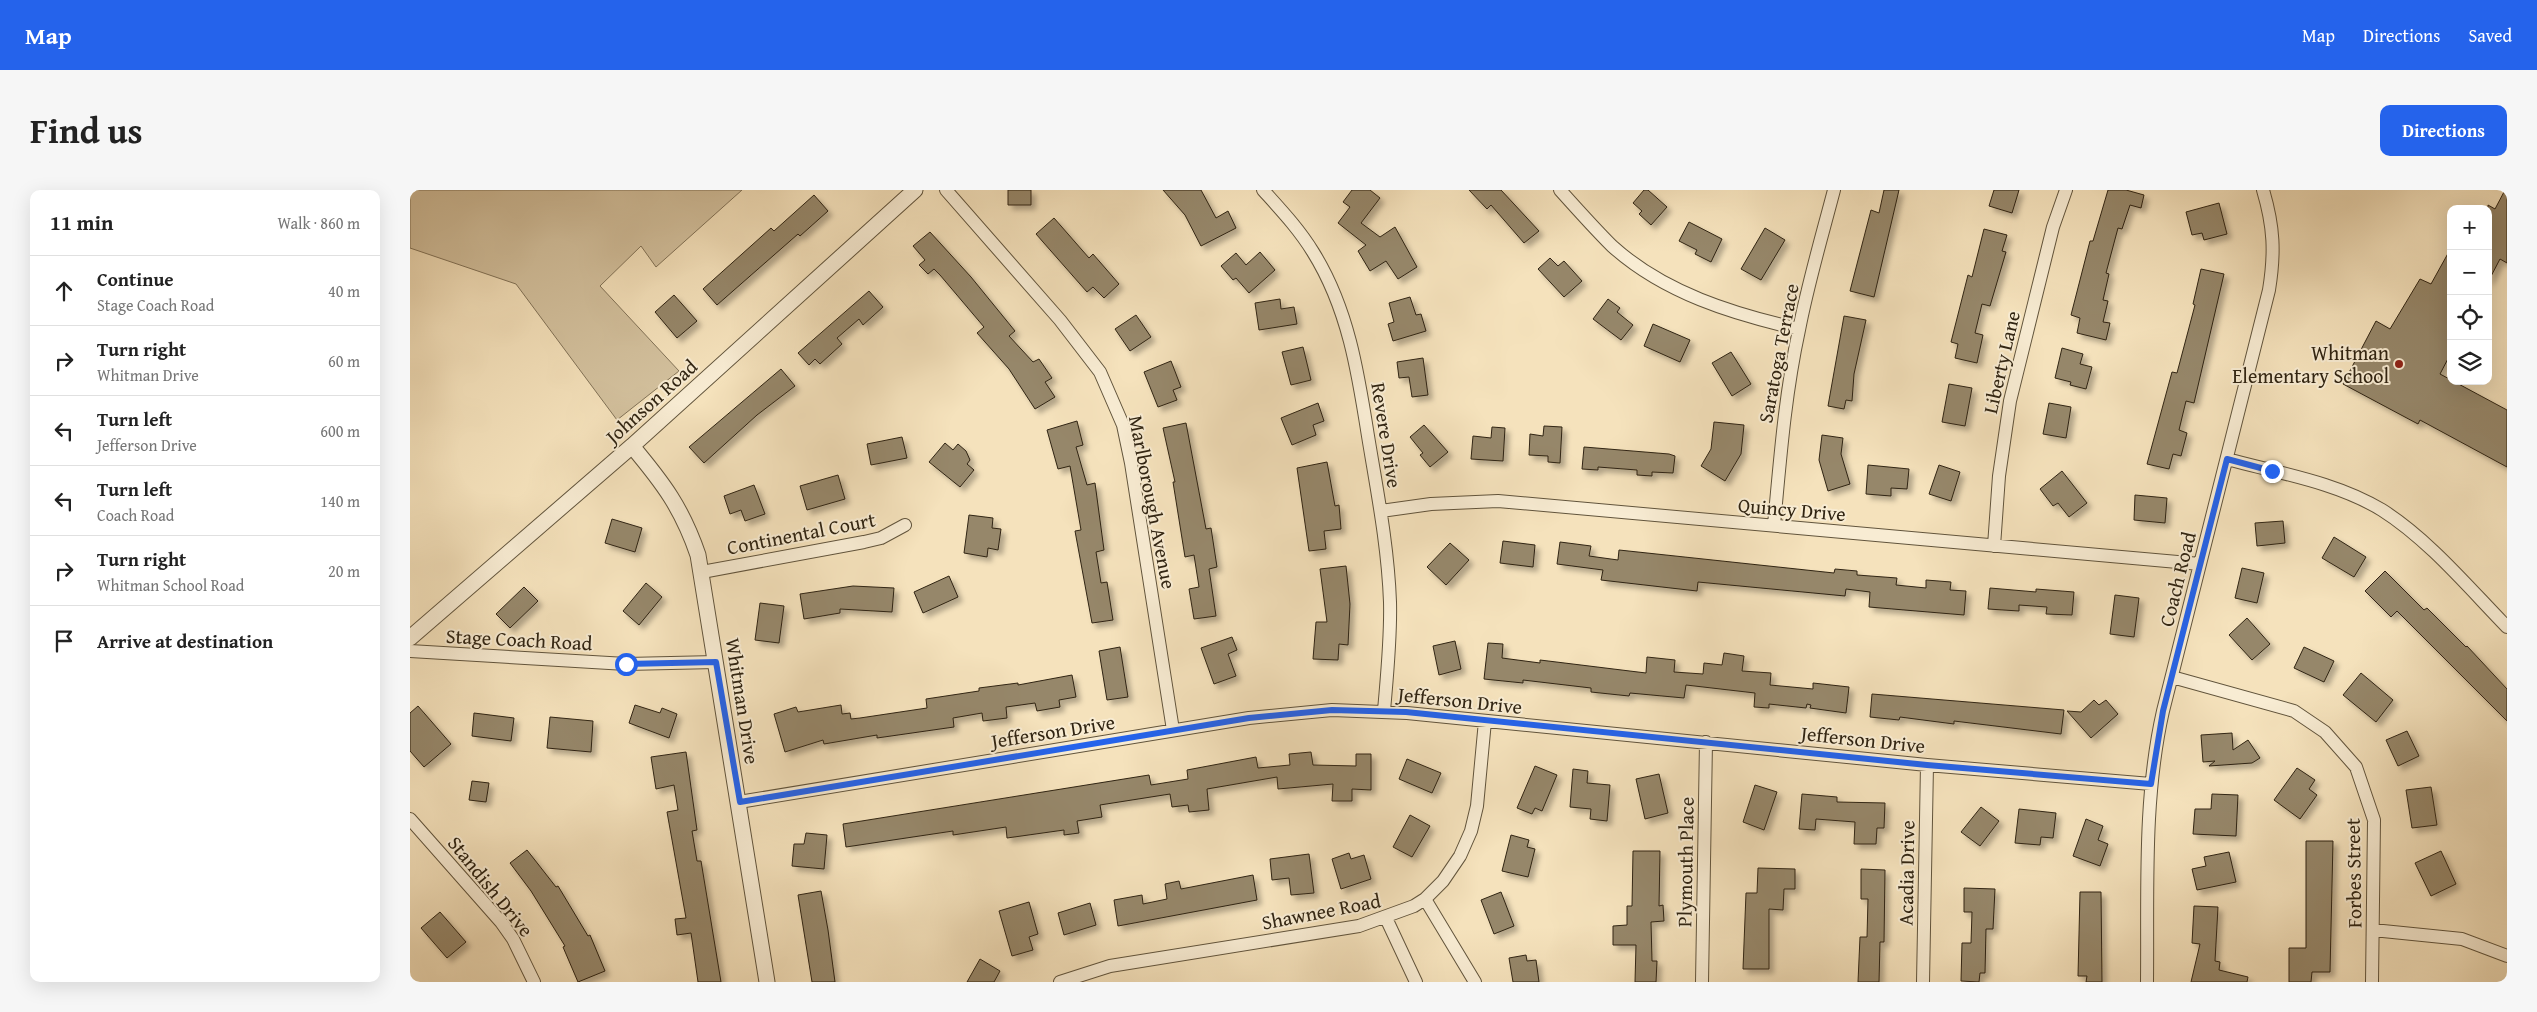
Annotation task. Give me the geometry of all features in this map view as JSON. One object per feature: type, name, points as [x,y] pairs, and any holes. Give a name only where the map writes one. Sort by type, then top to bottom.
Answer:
[{"type":"street","name":"Johnson Road","points":[[410,638],[632,446],[916,190]]},
{"type":"street","name":"Marlborough Avenue","points":[[946,190],[1070,332],[1100,372],[1109,390],[1123,425],[1131,463],[1173,730]]},
{"type":"street","name":"Revere Drive","points":[[1263,190],[1289,219],[1314,252],[1337,300],[1354,355],[1380,512],[1390,601],[1384,711]]},
{"type":"street","points":[[1560,190],[1612,246],[1645,270],[1714,306],[1750,318],[1799,330]]},
{"type":"street","name":"Saratoga Terrace","points":[[1774,525],[1782,432],[1799,330],[1834,190]]},
{"type":"street","name":"Liberty Lane","points":[[1994,546],[1999,476],[2010,401],[2053,227],[2066,190]]},
{"type":"street","name":"Coach Road","points":[[2147,982],[2151,784],[2159,729],[2227,459],[2272,269],[2273,229],[2263,190]]},
{"type":"street","name":"Whitman Drive","points":[[632,446],[668,491],[678,508],[692,538],[702,572],[740,802],[767,982]]},
{"type":"street","points":[[2227,459],[2324,485],[2380,509],[2426,546],[2507,627]]},
{"type":"street","name":"Quincy Drive","points":[[1380,512],[1431,504],[1489,501],[2200,564]]},
{"type":"street","name":"Continental Court","points":[[702,572],[864,542],[881,538],[905,525]]},
{"type":"street","name":"Stage Coach Road","points":[[410,651],[626,664],[716,662]]},
{"type":"street","name":"Forbes Street","points":[[2172,677],[2294,711],[2318,727],[2347,755],[2362,780],[2374,820],[2372,982]]},
{"type":"street","name":"Jefferson Drive","points":[[740,802],[1173,730],[1290,713],[1332,710],[1384,711],[1927,765],[2151,784]]},
{"type":"street","name":"Shawnee Road","points":[[1060,982],[1110,966],[1359,926],[1386,918],[1425,899],[1452,870],[1471,832],[1477,806],[1485,721]]},
{"type":"street","name":"Plymouth Place","points":[[1702,982],[1706,742]]},
{"type":"street","name":"Acadia Drive","points":[[1924,982],[1927,765]]},
{"type":"street","name":"Standish Drive","points":[[410,819],[501,922],[513,939],[534,982]]},
{"type":"street","points":[[1425,899],[1475,982]]},
{"type":"street","points":[[1386,918],[1416,982]]},
{"type":"street","points":[[2373,930],[2462,939],[2507,956]]},
{"type":"shaded area","points":[[410,190],[742,190],[656,267],[641,246],[600,286],[679,371],[617,420],[516,284],[410,248]]},
{"type":"building","points":[[1008,190],[1031,190],[1031,205],[1008,205]]},
{"type":"building","points":[[1163,190],[1201,190],[1216,218],[1228,211],[1236,228],[1201,246],[1185,215]]},
{"type":"building","points":[[1352,190],[1370,190],[1380,198],[1361,223],[1380,237],[1395,227],[1417,267],[1398,279],[1386,261],[1370,271],[1358,251],[1366,245],[1338,223],[1350,207],[1343,202]]},
{"type":"building","points":[[1469,190],[1501,190],[1539,231],[1524,243],[1491,205],[1487,209]]},
{"type":"building","points":[[1644,190],[1648,190],[1667,207],[1651,225],[1639,214],[1642,211],[1633,203]]},
{"type":"building","points":[[1884,190],[1899,190],[1874,297],[1850,291],[1871,210],[1879,213]]},
{"type":"building","points":[[1994,190],[2019,190],[2012,213],[1989,206]]},
{"type":"building","points":[[2108,190],[2126,190],[2144,195],[2141,208],[2130,205],[2122,229],[2118,228],[2106,273],[2109,274],[2103,300],[2108,301],[2103,322],[2110,323],[2106,340],[2077,333],[2080,318],[2071,315],[2090,241],[2093,241]]},
{"type":"building","points":[[2505,190],[2507,190],[2507,263],[2500,259],[2492,274],[2492,207],[2495,209]]},
{"type":"building","points":[[814,195],[828,211],[800,236],[798,234],[717,305],[703,289],[771,228],[774,231]]},
{"type":"building","points":[[2219,203],[2227,234],[2204,240],[2202,233],[2192,235],[2186,212]]},
{"type":"building","points":[[1054,218],[1089,258],[1093,254],[1119,284],[1104,298],[1093,287],[1087,292],[1036,234]]},
{"type":"building","points":[[1689,222],[1722,239],[1711,262],[1695,254],[1697,250],[1679,241]]},
{"type":"building","points":[[1765,228],[1785,240],[1761,280],[1741,269]]},
{"type":"building","points":[[1984,229],[2007,235],[2002,251],[2006,252],[1990,306],[1982,304],[1975,333],[1983,335],[1977,363],[1955,358],[1958,344],[1951,342],[1968,275],[1972,277]]},
{"type":"building","points":[[930,232],[971,277],[1015,331],[1009,336],[1033,362],[1039,359],[1052,378],[1045,382],[1055,397],[1035,409],[1009,369],[977,333],[984,327],[934,269],[928,274],[919,265],[925,260],[913,246]]},
{"type":"building","points":[[1260,252],[1275,270],[1249,293],[1236,278],[1233,280],[1221,266],[1236,253],[1246,265]]},
{"type":"building","name":"Whitman Elementary School","points":[[2447,255],[2447,361],[2440,374],[2447,378],[2447,385],[2460,385],[2507,410],[2507,467],[2420,420],[2418,424],[2343,384],[2376,321],[2390,329],[2420,279],[2431,284]]},
{"type":"building","points":[[1550,258],[1558,266],[1564,261],[1582,281],[1564,297],[1538,269]]},
{"type":"building","points":[[2201,269],[2224,274],[2194,403],[2186,401],[2179,430],[2187,433],[2181,456],[2173,454],[2169,469],[2147,464],[2172,372],[2177,373],[2195,305],[2193,304]]},
{"type":"building","points":[[869,291],[883,307],[863,325],[859,319],[837,338],[842,344],[820,364],[815,359],[809,365],[798,353]]},
{"type":"building","points":[[674,295],[697,321],[677,338],[655,312]]},
{"type":"building","points":[[1410,297],[1416,315],[1421,314],[1426,331],[1393,341],[1388,324],[1394,322],[1389,303]]},
{"type":"building","points":[[1280,299],[1281,309],[1294,307],[1297,324],[1259,330],[1255,303]]},
{"type":"building","points":[[1608,299],[1620,308],[1617,312],[1633,325],[1621,340],[1593,319]]},
{"type":"building","points":[[1136,315],[1151,337],[1130,351],[1115,329]]},
{"type":"building","points":[[1844,316],[1866,320],[1854,374],[1852,401],[1846,400],[1844,409],[1828,406]]},
{"type":"building","points":[[1653,324],[1690,340],[1680,362],[1644,346]]},
{"type":"building","points":[[1303,347],[1311,380],[1291,385],[1282,352]]},
{"type":"building","points":[[2062,348],[2083,354],[2080,364],[2092,367],[2086,389],[2070,385],[2071,382],[2055,378]]},
{"type":"building","points":[[1731,352],[1751,384],[1732,396],[1712,363]]},
{"type":"building","points":[[1423,358],[1428,395],[1412,397],[1409,377],[1399,378],[1397,362]]},
{"type":"building","points":[[1171,361],[1181,387],[1173,390],[1177,400],[1158,407],[1144,372]]},
{"type":"building","points":[[781,369],[795,386],[757,415],[704,463],[689,447]]},
{"type":"building","points":[[1949,384],[1972,388],[1965,426],[1942,422]]},
{"type":"building","points":[[1318,403],[1324,421],[1313,425],[1316,435],[1292,445],[1281,418]]},
{"type":"building","points":[[2049,403],[2071,407],[2066,438],[2043,434]]},
{"type":"building","points":[[1077,421],[1083,445],[1076,447],[1087,485],[1095,483],[1104,550],[1096,552],[1101,583],[1107,582],[1113,620],[1092,623],[1075,531],[1081,530],[1070,466],[1058,469],[1047,430]]},
{"type":"building","points":[[1714,422],[1744,425],[1741,454],[1725,481],[1701,466],[1711,449]]},
{"type":"building","points":[[1186,423],[1206,529],[1211,528],[1217,567],[1209,569],[1216,616],[1194,619],[1189,589],[1199,587],[1194,555],[1185,557],[1173,482],[1175,482],[1163,428]]},
{"type":"building","points":[[1424,425],[1448,452],[1430,467],[1420,455],[1423,453],[1410,437]]},
{"type":"building","points":[[1544,426],[1562,427],[1560,463],[1548,462],[1548,456],[1529,455],[1530,434],[1543,436]]},
{"type":"building","points":[[1492,427],[1505,428],[1503,461],[1471,459],[1473,436],[1491,438]]},
{"type":"building","points":[[1822,435],[1843,438],[1841,454],[1850,484],[1828,491],[1819,460]]},
{"type":"building","points":[[902,437],[907,458],[871,465],[867,444]]},
{"type":"building","points":[[945,443],[953,450],[958,444],[966,451],[970,460],[967,464],[974,470],[960,487],[929,462]]},
{"type":"building","points":[[1584,447],[1669,454],[1675,456],[1673,473],[1652,472],[1652,476],[1637,475],[1637,470],[1598,467],[1598,470],[1582,469]]},
{"type":"building","points":[[1327,462],[1335,506],[1339,505],[1341,529],[1324,531],[1326,549],[1309,551],[1297,468]]},
{"type":"building","points":[[1868,465],[1909,469],[1907,489],[1891,488],[1891,496],[1866,494]]},
{"type":"building","points":[[1939,465],[1960,472],[1951,501],[1929,494]]},
{"type":"building","points":[[2062,471],[2087,503],[2069,517],[2058,503],[2053,506],[2040,489]]},
{"type":"building","points":[[838,475],[845,499],[807,510],[800,486]]},
{"type":"building","points":[[754,485],[765,514],[745,521],[741,510],[730,514],[724,496]]},
{"type":"building","points":[[2135,495],[2167,498],[2165,523],[2134,520]]},
{"type":"building","points":[[969,515],[993,518],[992,528],[1001,529],[998,550],[988,548],[987,557],[964,553]]},
{"type":"building","points":[[612,519],[642,528],[635,552],[605,543]]},
{"type":"building","points":[[2283,521],[2285,543],[2257,546],[2255,523]]},
{"type":"building","points":[[2334,537],[2366,557],[2354,577],[2322,558]]},
{"type":"building","points":[[1503,541],[1535,545],[1533,567],[1500,563]]},
{"type":"building","points":[[1560,542],[1591,546],[1589,556],[1618,560],[1619,550],[1834,573],[1835,569],[1857,571],[1857,575],[1897,578],[1896,585],[1926,588],[1926,580],[1951,582],[1950,590],[1966,591],[1964,615],[1869,607],[1870,592],[1846,589],[1845,596],[1698,582],[1697,591],[1601,580],[1603,570],[1557,564]]},
{"type":"building","points":[[1450,543],[1469,560],[1446,585],[1427,567]]},
{"type":"building","points":[[1346,566],[1350,604],[1348,645],[1339,644],[1338,660],[1313,659],[1316,622],[1327,622],[1320,569]]},
{"type":"building","points":[[2242,568],[2264,573],[2257,603],[2235,598]]},
{"type":"building","points":[[2385,571],[2424,610],[2427,608],[2467,646],[2507,689],[2507,721],[2397,611],[2391,617],[2365,591]]},
{"type":"building","points":[[949,576],[958,597],[923,613],[914,592]]},
{"type":"building","points":[[646,583],[662,597],[639,625],[623,611]]},
{"type":"building","points":[[853,586],[894,588],[892,612],[840,609],[840,613],[804,619],[800,594]]},
{"type":"building","points":[[524,587],[538,601],[510,628],[496,614]]},
{"type":"building","points":[[1990,588],[2036,592],[2036,589],[2074,592],[2072,615],[2046,614],[2047,607],[2019,605],[2019,611],[1988,609]]},
{"type":"building","points":[[2115,595],[2139,598],[2134,637],[2110,634]]},
{"type":"building","points":[[760,603],[784,606],[779,643],[755,640]]},
{"type":"building","points":[[2247,618],[2270,644],[2252,660],[2229,635]]},
{"type":"building","points":[[1232,637],[1237,650],[1228,654],[1236,676],[1214,684],[1201,648]]},
{"type":"building","points":[[1455,641],[1461,669],[1439,675],[1433,646]]},
{"type":"building","points":[[1488,643],[1503,644],[1502,658],[1540,663],[1540,660],[1646,673],[1647,657],[1675,660],[1674,672],[1703,674],[1704,663],[1722,665],[1724,653],[1744,656],[1742,671],[1771,673],[1770,685],[1813,689],[1813,683],[1849,687],[1846,713],[1810,708],[1811,705],[1807,704],[1806,708],[1769,704],[1769,708],[1754,707],[1755,693],[1686,685],[1684,698],[1630,693],[1629,696],[1591,692],[1591,688],[1523,680],[1523,683],[1484,679]]},
{"type":"building","points":[[1120,647],[1128,697],[1107,700],[1099,651]]},
{"type":"building","points":[[2304,647],[2334,661],[2324,682],[2294,668]]},
{"type":"building","points":[[2361,673],[2393,700],[2376,722],[2343,695]]},
{"type":"building","points":[[1072,675],[1076,697],[1059,700],[1060,707],[1037,711],[1035,703],[1006,707],[1007,718],[983,721],[982,713],[953,718],[954,727],[877,738],[877,735],[824,744],[823,740],[785,752],[774,714],[796,707],[798,712],[841,705],[842,714],[850,713],[851,719],[860,718],[927,708],[926,699],[979,691],[979,688],[1018,683],[1018,685]]},
{"type":"building","points":[[1872,694],[2064,710],[2061,734],[1954,721],[1954,724],[1900,717],[1899,720],[1870,717]]},
{"type":"building","points":[[2094,700],[2099,705],[2106,700],[2118,714],[2091,738],[2067,711],[2081,712]]},
{"type":"building","points":[[635,705],[660,713],[662,708],[677,714],[669,738],[629,723]]},
{"type":"building","points":[[418,706],[451,744],[424,767],[410,751],[410,713]]},
{"type":"building","points":[[474,713],[514,718],[511,741],[472,736]]},
{"type":"building","points":[[550,717],[593,721],[591,752],[547,748]]},
{"type":"building","points":[[2407,731],[2419,756],[2398,766],[2386,740]]},
{"type":"building","points":[[2232,733],[2233,750],[2248,740],[2260,758],[2252,763],[2209,766],[2215,761],[2203,762],[2201,735]]},
{"type":"building","points":[[686,752],[697,830],[692,831],[697,861],[701,861],[721,982],[698,982],[691,933],[677,935],[675,919],[686,918],[667,812],[678,810],[674,785],[656,789],[651,757]]},
{"type":"building","points":[[1311,752],[1313,765],[1356,766],[1356,754],[1371,754],[1371,790],[1352,789],[1352,801],[1332,801],[1333,784],[1278,789],[1277,777],[1207,789],[1209,810],[1189,812],[1188,805],[1172,807],[1170,794],[1100,805],[1102,817],[1077,821],[1079,833],[1064,835],[1064,830],[1007,838],[1006,827],[953,835],[953,831],[846,847],[843,824],[1149,775],[1151,785],[1188,779],[1187,770],[1256,757],[1258,768],[1290,765],[1289,754]]},
{"type":"building","points":[[1407,759],[1441,773],[1432,793],[1399,779]]},
{"type":"building","points":[[1535,766],[1557,775],[1542,811],[1535,808],[1532,814],[1517,808]]},
{"type":"building","points":[[2297,768],[2315,780],[2309,789],[2317,795],[2300,819],[2274,800]]},
{"type":"building","points":[[1573,769],[1588,771],[1587,783],[1610,785],[1607,821],[1590,819],[1591,809],[1570,807]]},
{"type":"building","points":[[1659,774],[1668,813],[1645,819],[1636,779]]},
{"type":"building","points":[[472,781],[489,783],[486,802],[469,800]]},
{"type":"building","points":[[1755,785],[1777,792],[1764,830],[1743,822]]},
{"type":"building","points":[[2431,787],[2437,825],[2412,828],[2406,790]]},
{"type":"building","points":[[1802,794],[1837,797],[1837,802],[1885,803],[1884,828],[1877,828],[1876,844],[1854,844],[1855,822],[1816,819],[1815,830],[1799,829]]},
{"type":"building","points":[[2212,794],[2238,795],[2236,836],[2193,834],[2195,809],[2211,809]]},
{"type":"building","points":[[1981,807],[1999,821],[1980,846],[1961,832]]},
{"type":"building","points":[[2019,809],[2056,813],[2053,838],[2041,837],[2040,845],[2015,843]]},
{"type":"building","points":[[1410,815],[1430,826],[1412,857],[1393,847]]},
{"type":"building","points":[[2086,819],[2103,826],[2098,840],[2108,844],[2100,866],[2073,856]]},
{"type":"building","points":[[806,833],[827,835],[824,869],[792,866],[794,844],[804,844]]},
{"type":"building","points":[[1511,835],[1529,840],[1527,847],[1535,849],[1528,877],[1502,871]]},
{"type":"building","points":[[2306,841],[2333,841],[2330,972],[2312,972],[2311,982],[2289,982],[2289,948],[2306,948]]},
{"type":"building","points":[[527,850],[556,887],[558,886],[588,936],[590,935],[605,971],[578,982],[563,947],[565,946],[531,891],[510,863]]},
{"type":"building","points":[[1633,851],[1660,851],[1659,906],[1663,905],[1664,921],[1651,922],[1652,961],[1657,961],[1656,982],[1635,982],[1636,945],[1613,945],[1613,926],[1627,925],[1627,906],[1632,906]]},
{"type":"building","points":[[2441,851],[2456,884],[2431,896],[2415,863]]},
{"type":"building","points":[[2229,852],[2236,882],[2197,890],[2192,869],[2206,866],[2204,857]]},
{"type":"building","points":[[1349,853],[1351,859],[1364,855],[1371,879],[1341,889],[1332,859]]},
{"type":"building","points":[[1309,854],[1314,893],[1291,895],[1289,878],[1272,880],[1270,859]]},
{"type":"building","points":[[1758,868],[1795,869],[1795,889],[1784,889],[1783,910],[1769,909],[1769,969],[1743,969],[1746,893],[1757,893]]},
{"type":"building","points":[[1861,869],[1885,870],[1884,942],[1880,942],[1879,982],[1858,982],[1860,937],[1867,937],[1868,899],[1861,899]]},
{"type":"building","points":[[1253,875],[1257,900],[1118,926],[1114,900],[1142,895],[1143,904],[1167,899],[1165,884],[1179,881],[1181,889]]},
{"type":"building","points":[[1964,888],[1995,889],[1993,929],[1986,929],[1985,973],[1980,973],[1979,982],[1961,981],[1962,943],[1971,943],[1972,912],[1964,912]]},
{"type":"building","points":[[821,891],[835,982],[812,982],[798,895]]},
{"type":"building","points":[[1501,892],[1514,926],[1494,934],[1481,900]]},
{"type":"building","points":[[2080,892],[2101,892],[2102,982],[2086,982],[2087,976],[2078,976]]},
{"type":"building","points":[[1029,902],[1038,934],[1029,937],[1033,950],[1012,956],[999,911]]},
{"type":"building","points":[[1090,903],[1096,925],[1064,935],[1058,913]]},
{"type":"building","points":[[2194,906],[2218,907],[2215,961],[2220,962],[2219,970],[2248,977],[2247,982],[2191,982],[2200,944],[2192,943]]},
{"type":"building","points":[[440,912],[466,942],[447,958],[421,928]]},
{"type":"building","points":[[1526,955],[1527,961],[1536,960],[1539,982],[1513,982],[1509,958]]},
{"type":"building","points":[[980,959],[1000,971],[994,982],[967,982]]},
{"type":"place","name":"Whitman Elementary School","points":[[2399,364]]},
{"type":"route","points":[[626,664],[716,662],[740,802],[1249,718],[1332,710],[1406,712],[1927,765],[2151,784],[2163,711],[2227,459],[2272,471]]}]
